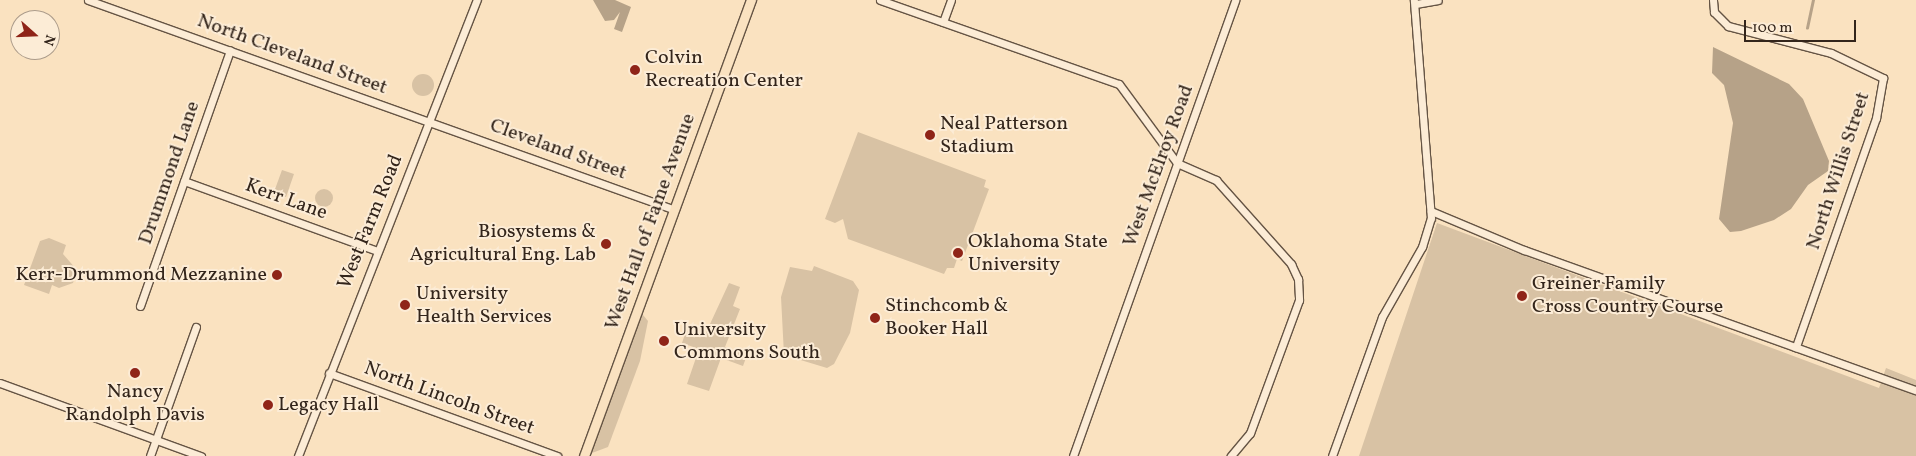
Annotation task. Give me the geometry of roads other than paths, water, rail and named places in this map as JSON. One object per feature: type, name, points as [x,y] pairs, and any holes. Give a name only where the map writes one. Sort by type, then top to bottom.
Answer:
[{"type":"main road","name":"West Hall of Fame Avenue","points":[[584,456],[751,0]]},
{"type":"street","name":"North Cleveland Street","points":[[88,0],[429,120]]},
{"type":"street","name":"West Farm Road","points":[[298,456],[477,0]]},
{"type":"street","points":[[880,0],[1118,84],[1177,163],[1216,180],[1291,264],[1300,292],[1250,433],[1231,456]]},
{"type":"street","points":[[942,22],[950,0]]},
{"type":"street","name":"West McElroy Road","points":[[1073,456],[1235,0]]},
{"type":"street","points":[[1332,456],[1382,317],[1422,247],[1431,211],[1424,175],[1415,2],[1438,0]]},
{"type":"street","name":"North Willis Street","points":[[1713,0],[1714,12],[1728,26],[1831,53],[1883,78],[1876,118],[1796,347]]},
{"type":"street","name":"Drummond Lane","points":[[140,306],[230,50]]},
{"type":"street","name":"Cleveland Street","points":[[429,120],[674,210]]},
{"type":"street","name":"Kerr Lane","points":[[184,181],[377,251]]},
{"type":"street","points":[[1431,211],[1524,250],[1916,390]]},
{"type":"street","points":[[150,456],[196,327]]},
{"type":"street","name":"North Lincoln Street","points":[[329,373],[557,456]]},
{"type":"street","points":[[0,383],[201,456]]},
{"type":"waterway","points":[[1807,28],[1813,0]]},
{"type":"place","name":"Colvin Recreation Center","points":[[635,70]]},
{"type":"place","name":"Neal Patterson Stadium","points":[[930,135]]},
{"type":"place","name":"Biosystems & Agricultural Eng. Lab","points":[[606,244]]},
{"type":"place","name":"Oklahoma State University","points":[[958,253]]},
{"type":"place","name":"Kerr-Drummond Mezzanine","points":[[277,275]]},
{"type":"place","name":"Greiner Family Cross Country Course","points":[[1522,296]]},
{"type":"place","name":"University Health Services","points":[[405,305]]},
{"type":"place","name":"Stinchcomb & Booker Hall","points":[[875,318]]},
{"type":"place","name":"University Commons South","points":[[664,341]]},
{"type":"place","name":"Nancy Randolph Davis","points":[[135,373]]},
{"type":"place","name":"Legacy Hall","points":[[268,405]]}]
